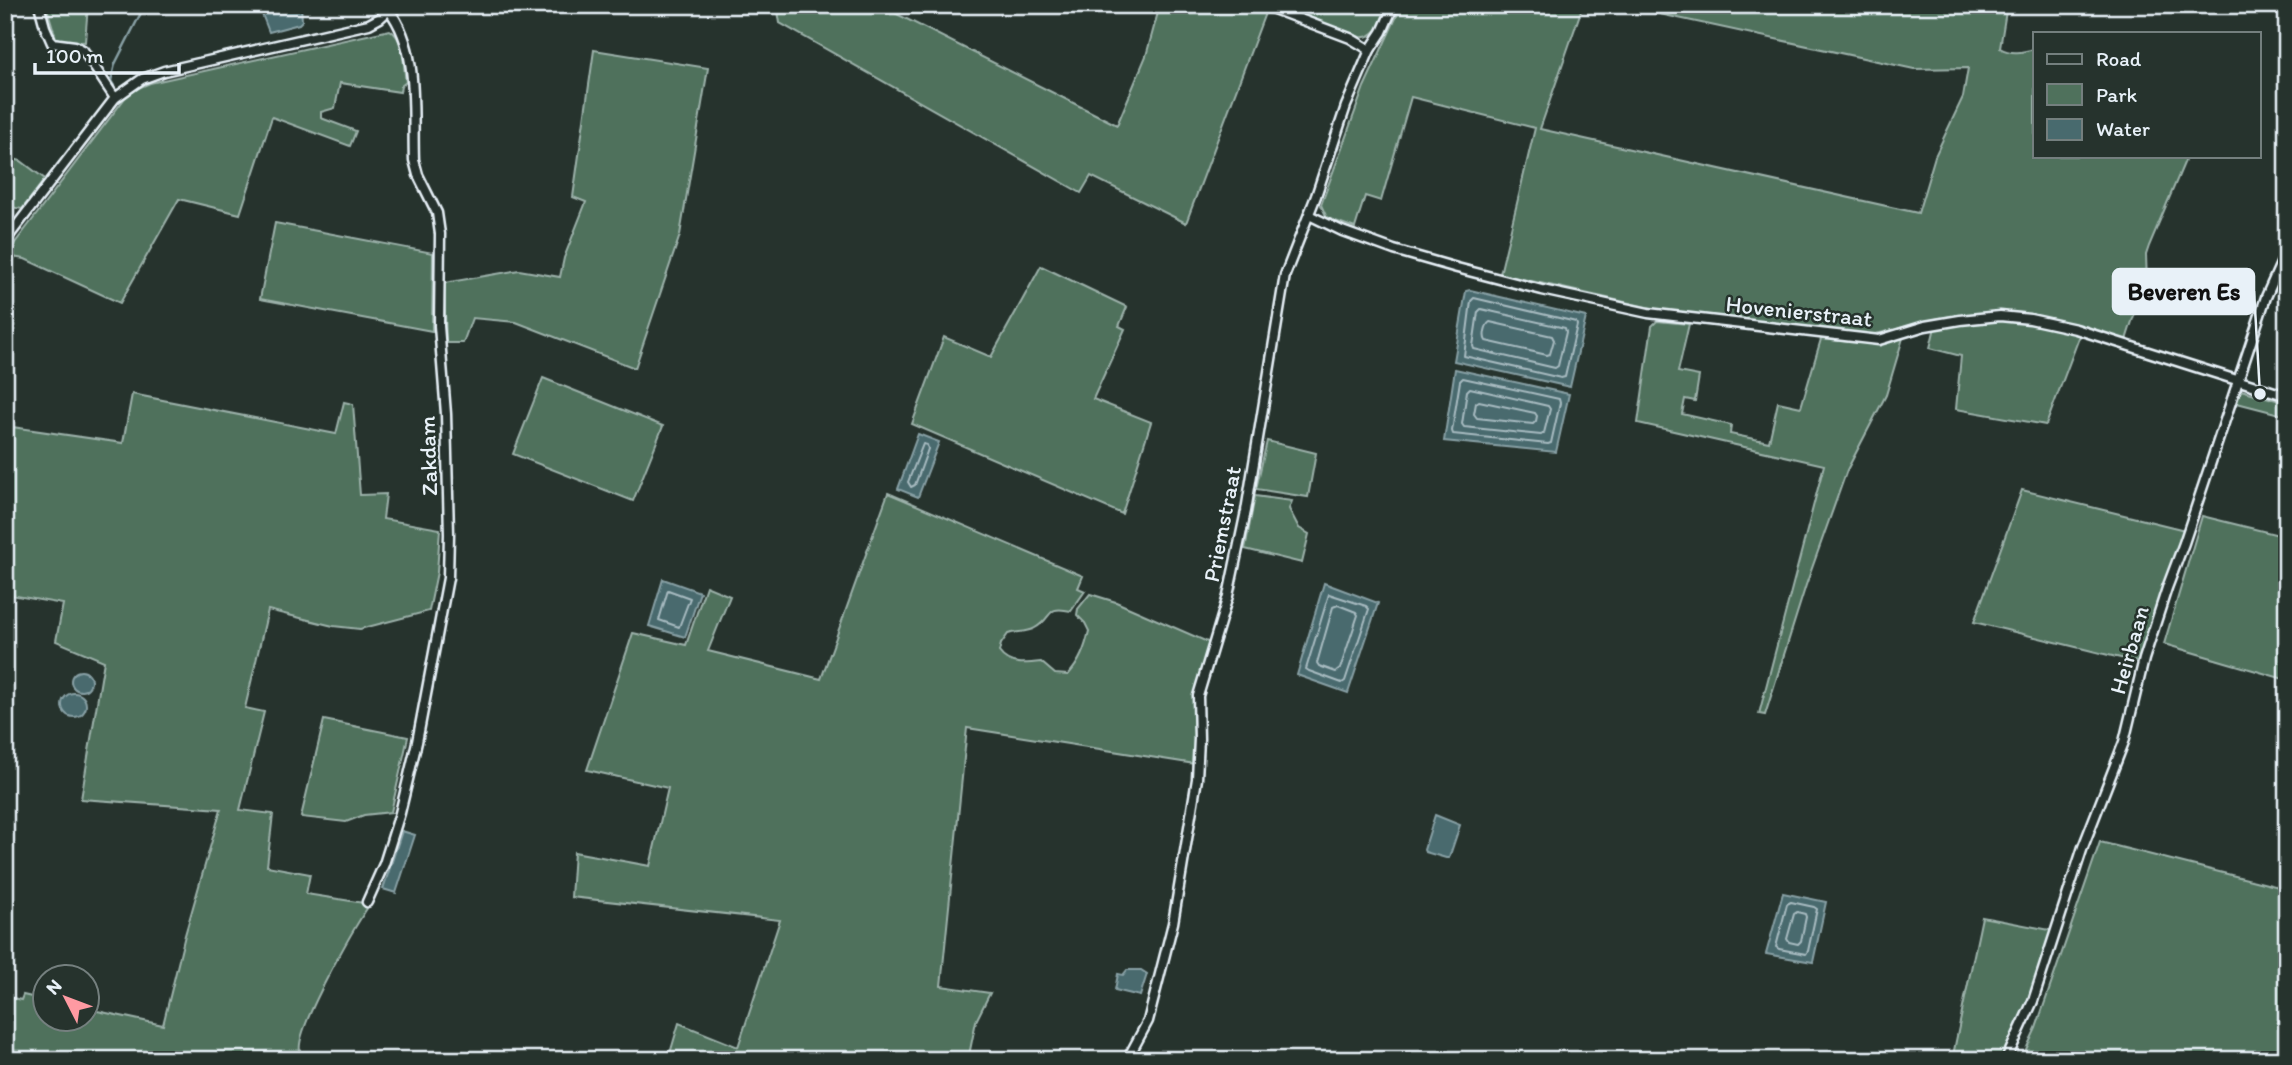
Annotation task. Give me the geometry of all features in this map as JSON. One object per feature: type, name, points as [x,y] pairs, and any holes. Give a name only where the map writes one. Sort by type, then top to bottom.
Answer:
[{"type":"street","points":[[39,5],[52,43],[75,46],[83,50],[115,98]]},
{"type":"street","points":[[1263,5],[1350,38],[1370,50]]},
{"type":"street","name":"Priemstraat","points":[[1127,1060],[1148,1021],[1173,923],[1197,772],[1198,696],[1220,630],[1246,511],[1284,275],[1309,215],[1338,127],[1370,50],[1382,32],[1394,5]]},
{"type":"street","points":[[5,241],[115,98],[142,79],[164,71],[369,24],[391,7]]},
{"type":"street","name":"Zakdam","points":[[367,902],[384,864],[417,743],[447,578],[449,534],[446,414],[439,326],[440,234],[437,213],[418,175],[414,160],[409,51],[400,23],[391,7]]},
{"type":"street","name":"Hovenierstraat","points":[[1309,215],[1342,231],[1394,250],[1542,290],[1648,313],[1866,339],[1893,337],[1925,326],[1960,320],[2000,316],[2030,318],[2076,329],[2287,396]]},
{"type":"street","name":"Heirbaan","points":[[2006,1060],[2033,1002],[2082,847],[2124,742],[2144,659],[2266,297],[2286,252]]},
{"type":"green space","points":[[46,5],[88,5],[85,42],[62,41],[56,38]]},
{"type":"green space","points":[[777,5],[879,5],[1117,125],[1146,56],[1160,5],[1248,5],[1265,13],[1186,223],[1091,176],[1081,193],[780,23]]},
{"type":"green space","points":[[1276,5],[1389,5],[1375,31],[1366,37],[1360,37]]},
{"type":"green space","points":[[1402,5],[1583,5],[1540,129],[1918,213],[1935,156],[1963,97],[1968,68],[1914,69],[1618,5],[2007,5],[2000,48],[2013,52],[2033,49],[2033,158],[2186,158],[2146,255],[2148,312],[2136,309],[2126,340],[2047,318],[2011,312],[1951,316],[1867,335],[1669,312],[1500,274],[1535,128],[1411,97],[1381,201],[1365,196],[1355,228],[1327,218],[1321,205],[1364,87]]},
{"type":"green space","points":[[390,30],[395,34],[402,53],[406,82],[401,86],[400,92],[340,83],[335,108],[321,112],[321,118],[356,131],[350,146],[272,117],[240,214],[179,199],[120,303],[25,259],[5,256],[125,98],[136,89],[150,83]]},
{"type":"green space","points":[[594,50],[708,68],[680,235],[635,368],[516,322],[472,318],[463,343],[446,343],[444,283],[519,270],[560,277],[564,258],[586,202],[573,197]]},
{"type":"green space","points":[[5,157],[21,161],[45,179],[22,209],[5,206]]},
{"type":"green space","points":[[275,223],[433,253],[432,331],[260,299]]},
{"type":"green space","points":[[1041,266],[1127,307],[1119,326],[1125,329],[1093,399],[1151,422],[1122,514],[912,424],[944,337],[991,357]]},
{"type":"green space","points":[[2000,320],[2044,326],[2080,335],[2046,425],[1956,409],[1961,356],[1930,348],[1935,327]]},
{"type":"green space","points":[[1657,321],[1689,324],[1678,372],[1699,376],[1695,401],[1685,399],[1682,414],[1731,425],[1730,434],[1769,442],[1778,402],[1801,407],[1821,339],[1872,342],[1903,338],[1886,395],[1847,470],[1806,585],[1765,715],[1759,714],[1824,465],[1638,423],[1652,326]]},
{"type":"green space","points":[[543,378],[663,426],[633,501],[513,454]]},
{"type":"green space","points":[[2241,390],[2287,403],[2287,416],[2237,403]]},
{"type":"green space","points":[[132,394],[336,434],[344,402],[353,404],[360,495],[386,494],[383,519],[440,529],[437,572],[429,611],[360,629],[333,626],[268,610],[245,708],[264,712],[240,810],[273,814],[267,866],[310,874],[306,894],[370,904],[352,933],[307,1022],[300,1051],[305,1060],[5,1060],[5,996],[21,1000],[23,995],[32,997],[32,1034],[102,1034],[102,1012],[163,1025],[221,809],[81,799],[104,661],[56,641],[63,604],[5,594],[5,426],[123,443]]},
{"type":"green space","points":[[1267,441],[1316,453],[1308,497],[1256,489]]},
{"type":"green space","points":[[2022,490],[2185,530],[2141,663],[1974,622]]},
{"type":"green space","points":[[888,493],[1083,576],[1078,588],[1085,591],[1071,611],[1053,611],[1035,628],[1008,634],[999,652],[1012,662],[1041,662],[1055,674],[1068,675],[1079,660],[1089,631],[1077,615],[1078,609],[1090,594],[1116,602],[1210,643],[1193,700],[1195,764],[967,728],[941,986],[990,993],[976,1021],[968,1060],[668,1060],[679,1023],[738,1047],[780,920],[571,897],[574,852],[650,866],[668,788],[587,770],[633,633],[686,645],[706,586],[730,596],[708,651],[821,679]]},
{"type":"green space","points":[[1255,496],[1292,501],[1289,509],[1299,528],[1309,534],[1302,563],[1245,549]]},
{"type":"green space","points":[[2202,516],[2287,537],[2287,680],[2164,644]]},
{"type":"green space","points":[[324,720],[408,737],[391,812],[364,815],[346,822],[301,817]]},
{"type":"green space","points":[[2100,842],[2287,889],[2287,1060],[2021,1060],[2036,1028]]},
{"type":"green space","points":[[1982,917],[2055,931],[2041,973],[2005,1060],[1952,1060]]},
{"type":"water","points":[[261,5],[301,5],[302,21],[269,32]]},
{"type":"water","points":[[1466,291],[1586,317],[1570,387],[1454,361]]},
{"type":"water","points":[[1455,369],[1569,394],[1556,452],[1444,441]]},
{"type":"water","points":[[918,434],[939,442],[918,497],[898,489]]},
{"type":"water","points":[[663,579],[700,592],[685,637],[649,626]]},
{"type":"water","points":[[1324,583],[1378,603],[1348,693],[1297,675]]},
{"type":"water","points":[[81,671],[88,674],[91,681],[88,688],[81,691],[74,688],[71,681],[74,674]]},
{"type":"water","points":[[74,693],[83,696],[86,705],[83,714],[74,717],[65,714],[62,705],[65,696]]},
{"type":"water","points":[[1435,815],[1460,825],[1449,858],[1424,850]]},
{"type":"water","points":[[402,831],[415,835],[396,893],[383,889]]},
{"type":"water","points":[[1783,893],[1826,902],[1813,962],[1766,954]]},
{"type":"water","points":[[1127,970],[1141,970],[1147,974],[1140,996],[1115,990],[1118,974],[1123,975]]},
{"type":"waterway","points":[[114,86],[111,81],[115,64],[145,5]]},
{"type":"place","name":"Beveren Es","points":[[2260,394]]}]
